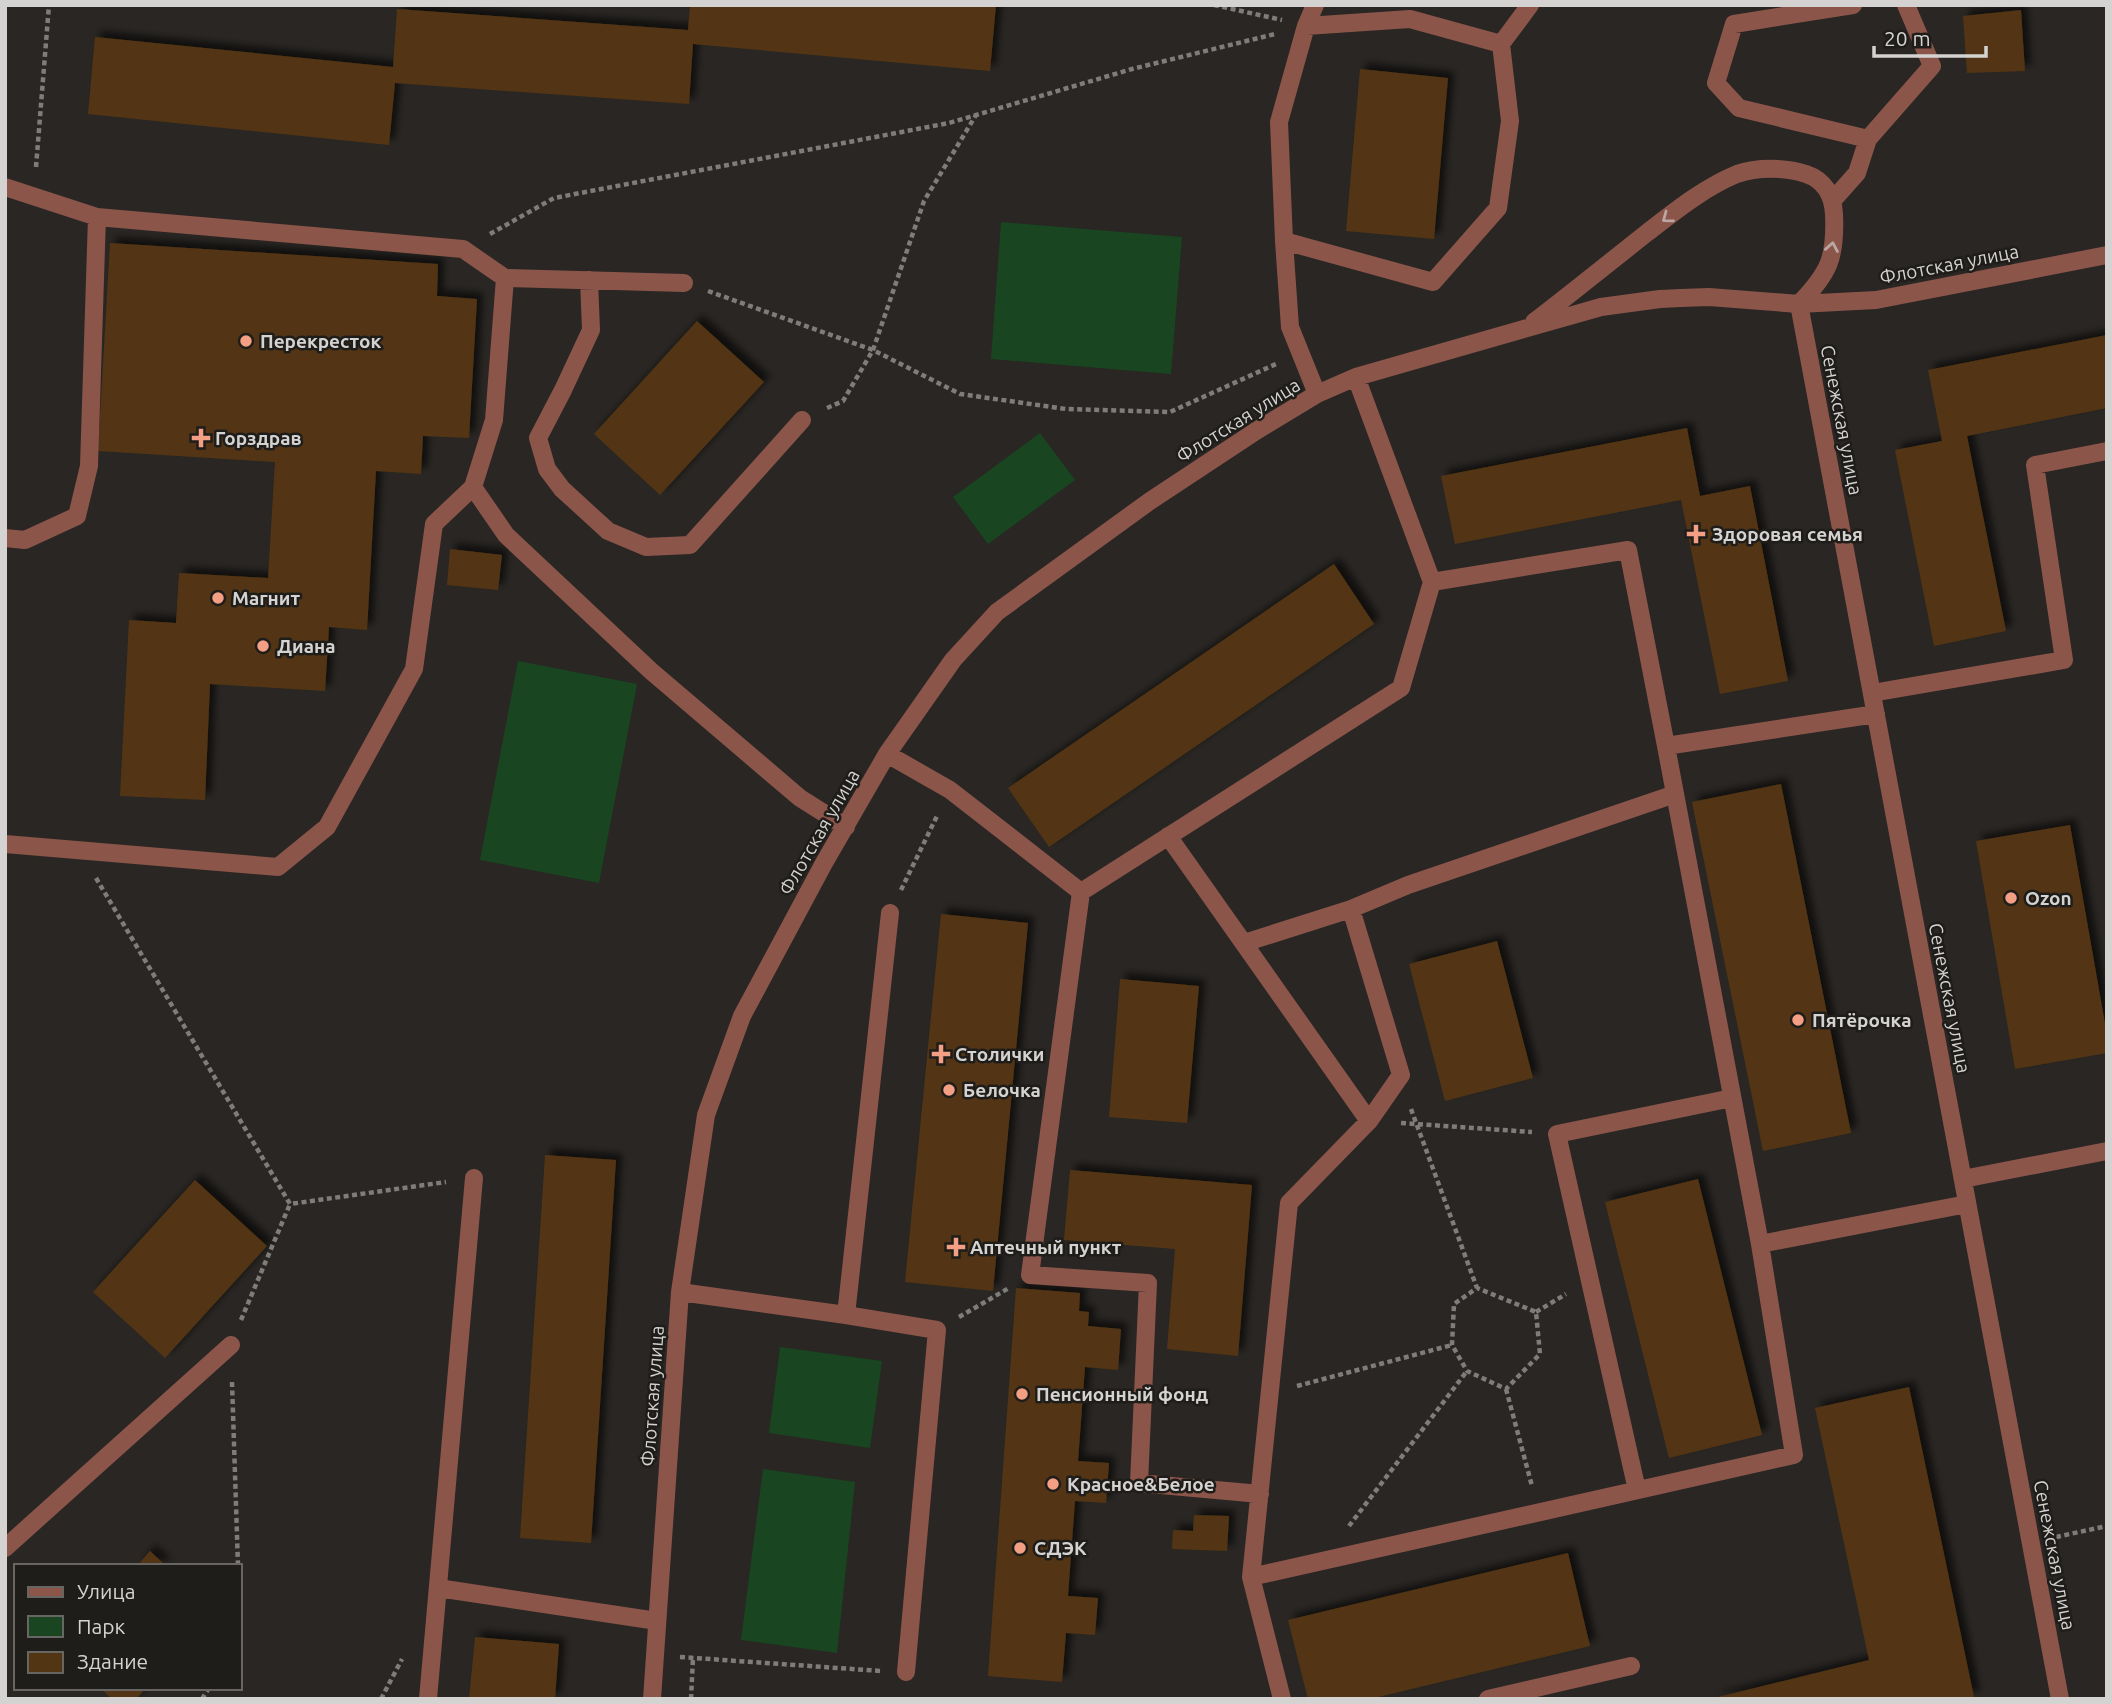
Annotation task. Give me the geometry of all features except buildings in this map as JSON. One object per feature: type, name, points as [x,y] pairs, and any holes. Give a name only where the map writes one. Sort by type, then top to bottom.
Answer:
[{"type":"street","points":[[1315,5],[1306,26],[1279,122],[1290,327],[1317,394]]},
{"type":"street","points":[[1284,241],[1433,282],[1498,208],[1510,121],[1501,44],[1530,5]]},
{"type":"street","points":[[1853,5],[1734,24],[1716,83],[1738,108],[1868,139]]},
{"type":"street","points":[[1799,304],[1818,285],[1829,264],[1835,240],[1833,200],[1857,173],[1868,139],[1932,66],[1906,5]]},
{"type":"street","points":[[1306,26],[1410,19],[1501,44]]},
{"type":"street","name":"Флотская улица","points":[[1527,327],[1674,212],[1740,173],[1756,170],[1795,170],[1811,176],[1825,186],[1833,200]]},
{"type":"street","points":[[5,187],[97,217],[463,249],[505,278],[684,283]]},
{"type":"street","points":[[5,538],[25,540],[77,516],[89,466],[97,217]]},
{"type":"street","name":"Флотская улица","points":[[652,1699],[680,1292],[706,1115],[742,1016],[824,863],[887,754],[953,660],[997,612],[1150,501],[1256,431],[1317,394],[1356,377],[1601,307],[1660,299],[1709,297],[1799,304],[1876,300],[2107,254]]},
{"type":"street","points":[[5,844],[278,867],[327,827],[414,670],[435,524],[473,487],[494,420],[505,278]]},
{"type":"street","points":[[589,280],[591,330],[538,438],[547,469],[562,489],[608,531],[646,547],[690,545],[802,420]]},
{"type":"street","name":"Сенежская улица","points":[[1799,304],[2060,1699]]},
{"type":"street","points":[[1260,1494],[1139,1483],[1148,1283],[1030,1275],[1081,892],[1401,688],[1432,582],[1356,377]]},
{"type":"street","points":[[1871,693],[2063,660],[2035,466],[2107,451]]},
{"type":"street","points":[[473,487],[506,536],[641,662],[800,798],[846,827]]},
{"type":"street","points":[[1251,1577],[1794,1455],[1760,1244],[1628,550],[1432,582]]},
{"type":"street","points":[[1666,746],[1876,714]]},
{"type":"street","points":[[887,754],[950,790],[1081,892]]},
{"type":"street","points":[[1244,943],[1351,909],[1408,884],[1675,793]]},
{"type":"street","points":[[1168,836],[1368,1121]]},
{"type":"street","points":[[1282,1699],[1251,1577],[1289,1203],[1368,1121],[1401,1074],[1351,909]]},
{"type":"street","points":[[846,1315],[890,912]]},
{"type":"street","points":[[1637,1490],[1557,1134],[1732,1098]]},
{"type":"street","points":[[1963,1179],[2107,1151]]},
{"type":"street","points":[[428,1699],[474,1178]]},
{"type":"street","points":[[1760,1244],[1967,1204]]},
{"type":"street","points":[[680,1292],[937,1330],[906,1672]]},
{"type":"street","points":[[5,1548],[230,1345]]},
{"type":"street","points":[[438,1588],[657,1621]]},
{"type":"street","points":[[1488,1699],[1631,1665]]},
{"type":"path","points":[[34,196],[49,5]]},
{"type":"path","points":[[1214,5],[1306,26]]},
{"type":"path","points":[[463,249],[554,198],[949,123],[1132,69],[1306,26]]},
{"type":"path","points":[[802,420],[843,401],[873,350],[924,201],[977,115]]},
{"type":"path","points":[[684,283],[873,350],[960,394],[1066,410],[1170,412],[1301,353]]},
{"type":"path","points":[[890,912],[950,790]]},
{"type":"path","points":[[80,850],[289,1204]]},
{"type":"path","points":[[1401,1074],[1415,1124],[1476,1287],[1536,1312],[1540,1354],[1506,1389]]},
{"type":"path","points":[[1368,1121],[1557,1134]]},
{"type":"path","points":[[289,1204],[474,1178]]},
{"type":"path","points":[[238,1564],[230,1345],[289,1204]]},
{"type":"path","points":[[937,1330],[1030,1275]]},
{"type":"path","points":[[1476,1287],[1454,1304],[1452,1345],[1467,1371],[1506,1389]]},
{"type":"path","points":[[1270,1393],[1452,1345]]},
{"type":"path","points":[[1321,1562],[1467,1371]]},
{"type":"path","points":[[1506,1389],[1539,1513]]},
{"type":"path","points":[[2031,1542],[2107,1526]]},
{"type":"path","points":[[656,1656],[906,1672]]},
{"type":"path","points":[[691,1699],[693,1658]]},
{"type":"green space","points":[[1001,222],[1182,237],[1171,374],[991,359]]},
{"type":"green space","points":[[1040,433],[1075,480],[988,544],[953,497]]},
{"type":"green space","points":[[518,661],[637,684],[599,883],[480,860]]},
{"type":"green space","points":[[780,1347],[882,1361],[870,1448],[769,1433]]},
{"type":"green space","points":[[763,1469],[855,1482],[837,1653],[741,1640]]},
{"type":"place","name":"Перекресток","points":[[246,341]]},
{"type":"place","name":"Горздрав","points":[[201,438]]},
{"type":"place","name":"Здоровая семья","points":[[1696,534]]},
{"type":"place","name":"Магнит","points":[[218,598]]},
{"type":"place","name":"Диана","points":[[263,646]]},
{"type":"place","name":"Ozon","points":[[2011,898]]},
{"type":"place","name":"Пятёрочка","points":[[1798,1020]]},
{"type":"place","name":"Столички","points":[[941,1054]]},
{"type":"place","name":"Белочка","points":[[949,1090]]},
{"type":"place","name":"Аптечный пункт","points":[[956,1247]]},
{"type":"place","name":"Пенсионный фонд","points":[[1022,1394]]},
{"type":"place","name":"Красное&Белое","points":[[1053,1484]]},
{"type":"place","name":"СДЭК","points":[[1020,1548]]}]
